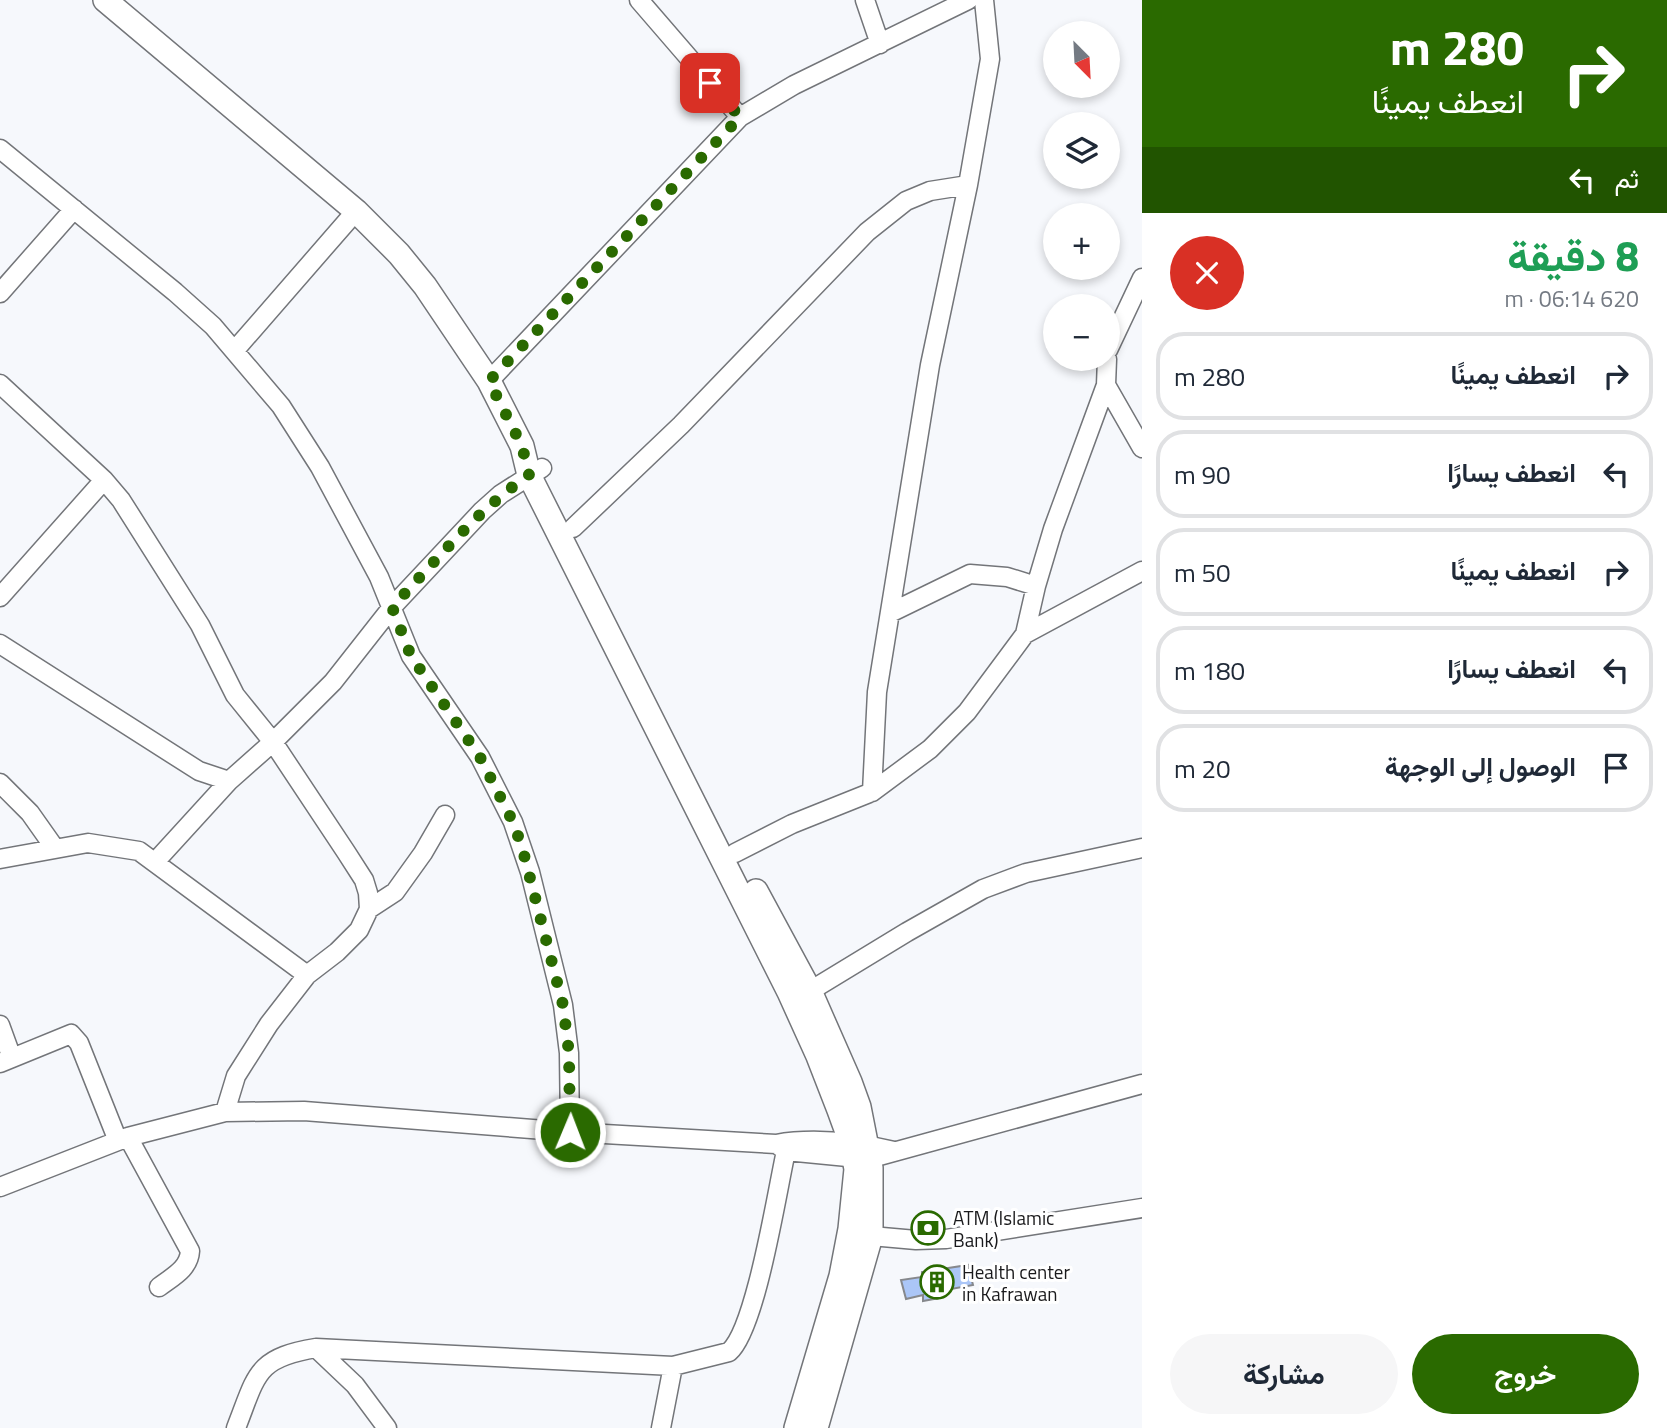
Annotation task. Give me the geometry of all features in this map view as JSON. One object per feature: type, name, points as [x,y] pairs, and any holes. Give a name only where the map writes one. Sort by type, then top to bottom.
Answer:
[{"type":"main road","points":[[105,0],[356,211],[399,254],[425,286],[489,381],[536,471],[789,992],[860,1151],[873,1188],[871,1236],[816,1428]]},
{"type":"main road","points":[[536,471],[573,528],[735,853],[810,991],[859,1107],[860,1151],[843,1266],[820,1353],[796,1428]]},
{"type":"street","points":[[639,0],[740,117]]},
{"type":"street","points":[[865,0],[880,44]]},
{"type":"street","points":[[489,381],[740,117],[794,85],[968,0]]},
{"type":"street","points":[[872,792],[877,692],[930,365],[968,185],[990,59],[984,0]]},
{"type":"street","points":[[0,149],[213,326],[281,406],[320,467],[347,514],[392,607],[411,656],[480,757],[513,822],[563,1005],[569,1053],[570,1132]]},
{"type":"street","points":[[573,528],[681,425],[867,232],[906,201],[930,191],[968,185]]},
{"type":"street","points":[[0,293],[74,209]]},
{"type":"street","points":[[235,350],[356,211]]},
{"type":"street","points":[[1120,325],[1142,278]]},
{"type":"street","points":[[735,853],[792,824],[872,792],[930,749],[967,712],[1025,634],[1053,529],[1107,385],[1107,371]]},
{"type":"street","points":[[0,384],[104,480],[137,523],[200,625],[235,695],[273,742],[364,880],[369,909],[359,930],[337,952],[307,975],[269,1024],[236,1076],[225,1112]]},
{"type":"street","points":[[1107,385],[1142,448]]},
{"type":"street","points":[[155,862],[229,781],[333,682],[392,607],[482,511],[501,494],[536,471]]},
{"type":"street","points":[[0,597],[104,480]]},
{"type":"street","points":[[1025,634],[1142,570]]},
{"type":"street","points":[[890,612],[970,574],[1007,577],[1036,586]]},
{"type":"street","points":[[0,643],[199,771],[229,781]]},
{"type":"street","points":[[0,783],[30,813],[54,847]]},
{"type":"street","points":[[369,909],[395,892],[445,815]]},
{"type":"street","points":[[0,859],[54,847],[88,843],[139,851],[307,975]]},
{"type":"street","points":[[810,991],[984,888],[1026,873],[1142,848]]},
{"type":"street","points":[[0,1024],[6,1060],[71,1034],[79,1043],[123,1139],[190,1251],[189,1260],[183,1269],[159,1287]]},
{"type":"street","points":[[0,1187],[123,1139],[225,1112],[304,1111],[781,1147],[799,1140],[860,1151],[894,1150],[1142,1084]]},
{"type":"street","points":[[236,1428],[260,1372],[270,1362],[288,1353],[316,1348],[673,1366],[729,1352],[736,1346],[757,1289],[781,1147]]},
{"type":"street","points":[[871,1236],[916,1240],[946,1239],[1142,1208]]},
{"type":"street","points":[[316,1348],[355,1385],[387,1428]]},
{"type":"street","points":[[661,1428],[673,1366]]},
{"type":"building","name":"Health center in Kafrawan","points":[[968,1265],[973,1285],[940,1291],[940,1298],[923,1301],[923,1295],[906,1299],[901,1280],[922,1277],[922,1272]]},
{"type":"place","name":"ATM (Islamic Bank)","points":[[928,1228]]},
{"type":"place","name":"Health center in Kafrawan","points":[[937,1282]]},
{"type":"route","points":[[570,1132],[569,1053],[563,1005],[522,847],[513,822],[480,757],[411,656],[392,607],[482,511],[529,475],[522,446],[489,381],[740,117],[710,83]]}]
